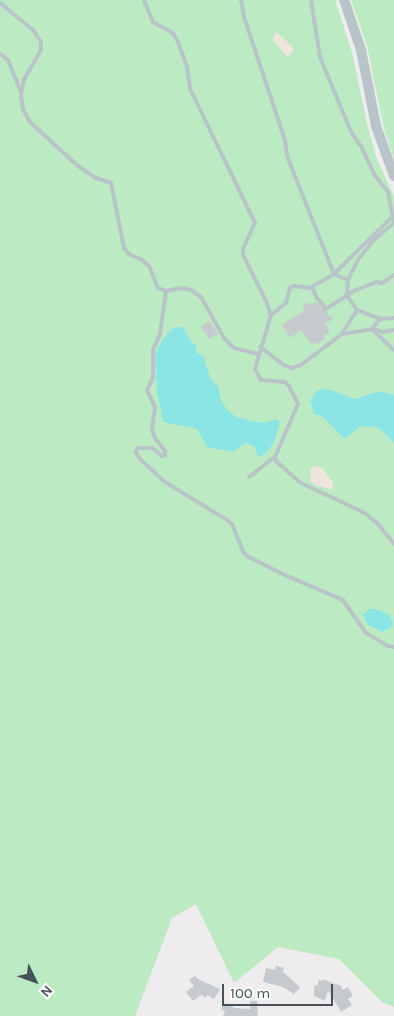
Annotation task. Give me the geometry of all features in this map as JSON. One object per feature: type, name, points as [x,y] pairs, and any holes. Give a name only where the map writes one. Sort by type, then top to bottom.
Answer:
[{"type":"street","points":[[344,0],[361,50],[376,126],[394,176]]},
{"type":"lane","points":[[144,0],[150,18],[173,33],[178,42],[187,68],[190,89],[255,223],[243,249],[244,255],[271,315]]},
{"type":"lane","points":[[241,0],[244,17],[285,140],[287,156],[334,274],[348,280]]},
{"type":"lane","points":[[311,0],[320,57],[351,132],[362,148],[374,174],[388,192],[394,223],[374,240],[358,260],[348,280],[347,296],[357,310],[380,319],[394,318]]},
{"type":"lane","points":[[0,3],[33,30],[41,42],[42,50],[24,78],[21,92],[23,110],[30,122],[78,166],[96,178],[107,180],[111,183],[124,248],[129,254],[142,260],[149,266],[158,288],[166,291],[182,288],[191,290],[201,298],[224,338],[234,348],[258,354]]},
{"type":"lane","points":[[0,54],[8,60],[12,74],[21,92]]},
{"type":"lane","points":[[249,478],[271,458],[275,457],[298,404],[285,382],[266,381],[258,378],[255,369],[271,315],[286,303],[290,288],[294,286],[312,287],[334,274],[392,216]]},
{"type":"lane","points":[[312,287],[317,298],[326,309],[363,286],[371,286],[376,282],[382,283],[394,275]]},
{"type":"lane","points":[[166,291],[160,334],[153,350],[153,378],[148,390],[154,407],[152,430],[165,454],[162,456],[152,448],[138,448],[136,452],[139,458],[165,482],[232,524],[244,553],[249,557],[343,600],[366,633],[388,646],[394,647]]},
{"type":"lane","points":[[260,347],[292,368],[301,365],[342,334],[357,310]]},
{"type":"lane","points":[[372,330],[380,319]]},
{"type":"lane","points":[[342,334],[372,330],[383,332],[394,330]]},
{"type":"lane","points":[[372,330],[394,350]]},
{"type":"lane","points":[[275,457],[279,465],[299,482],[365,512],[378,524],[394,544]]},
{"type":"green space","points":[[0,0],[335,0],[352,52],[368,128],[377,159],[394,196],[394,1007],[382,1002],[339,959],[278,947],[234,983],[196,904],[172,918],[135,1016],[0,1016]]},
{"type":"green space","points":[[351,0],[394,0],[394,159],[384,129],[367,46]]},
{"type":"sand","points":[[275,33],[278,33],[293,48],[287,57],[273,39]]},
{"type":"sand","points":[[316,466],[322,468],[332,481],[333,488],[315,485],[311,481],[310,469]]},
{"type":"water","points":[[173,328],[184,328],[189,338],[197,347],[196,352],[203,356],[211,380],[218,386],[221,400],[229,412],[237,417],[253,421],[265,423],[276,419],[280,422],[274,442],[265,454],[258,457],[254,446],[246,443],[232,452],[207,447],[197,429],[163,422],[157,391],[155,355],[162,340]]},
{"type":"water","points":[[324,388],[355,399],[379,391],[394,395],[394,443],[379,428],[365,426],[359,427],[345,439],[322,416],[314,414],[310,400],[317,391]]},
{"type":"water","points":[[369,609],[376,609],[389,615],[393,623],[392,627],[382,632],[367,624],[363,615]]},
{"type":"building","points":[[316,302],[333,319],[325,324],[330,331],[324,336],[325,338],[317,344],[310,343],[301,330],[290,338],[282,325],[303,311],[304,303],[312,304]]},
{"type":"building","points":[[210,321],[218,334],[209,339],[201,326]]},
{"type":"building","points":[[276,966],[284,968],[283,972],[300,987],[294,994],[283,987],[263,982],[266,968],[275,970]]},
{"type":"building","points":[[195,976],[220,989],[214,999],[207,995],[206,998],[201,995],[193,1001],[186,992],[194,986],[189,980]]},
{"type":"building","points":[[322,979],[341,986],[343,990],[348,987],[353,996],[348,999],[352,1005],[341,1012],[328,990],[325,1001],[314,996],[314,985],[317,986],[319,980],[323,981]]},
{"type":"building","points":[[250,1001],[257,1001],[258,1016],[223,1016],[225,1011],[221,1009],[224,1003],[235,1008],[250,1009]]}]
